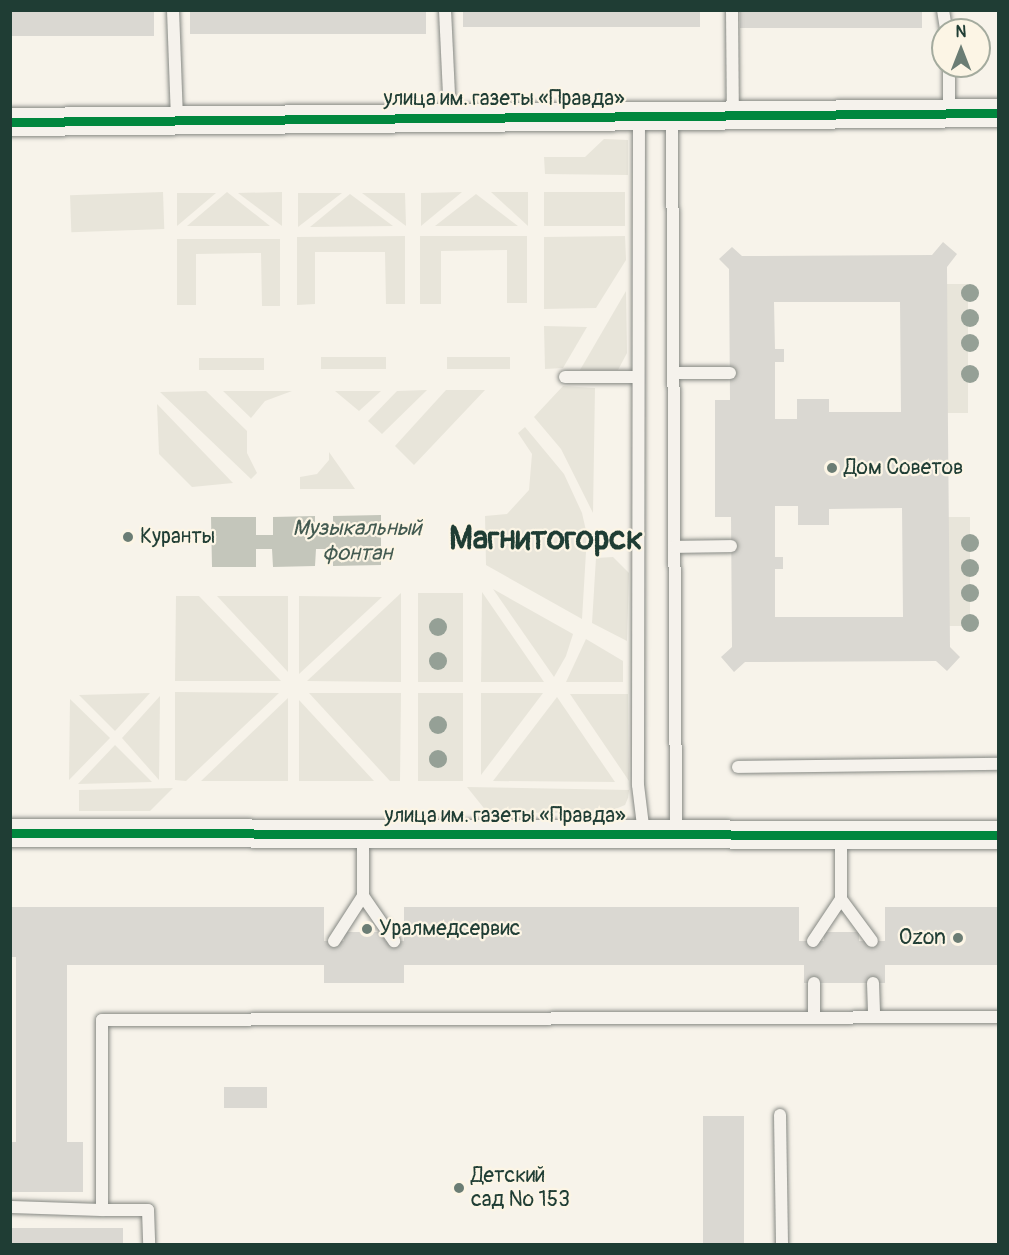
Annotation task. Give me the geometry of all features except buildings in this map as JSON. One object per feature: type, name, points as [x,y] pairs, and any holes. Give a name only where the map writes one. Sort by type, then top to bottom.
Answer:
[{"type":"street","name":"улица им. газеты «Правда»","points":[[10,122],[999,113]]},
{"type":"street","name":"улица им. газеты «Правда»","points":[[10,832],[999,835]]},
{"type":"lane","points":[[172,10],[177,120]]},
{"type":"lane","points":[[445,10],[450,118]]},
{"type":"lane","points":[[732,10],[733,115]]},
{"type":"lane","points":[[949,78],[949,113]]},
{"type":"lane","points":[[639,116],[638,785],[644,834]]},
{"type":"lane","points":[[672,116],[676,834]]},
{"type":"lane","points":[[673,373],[730,373]]},
{"type":"lane","points":[[565,377],[638,377]]},
{"type":"lane","points":[[674,547],[731,546]]},
{"type":"lane","points":[[738,767],[999,764]]},
{"type":"lane","points":[[334,941],[363,896],[363,833]]},
{"type":"lane","points":[[813,941],[841,899],[841,834]]},
{"type":"lane","points":[[363,896],[394,941]]},
{"type":"lane","points":[[841,899],[872,941]]},
{"type":"lane","points":[[814,983],[814,1016]]},
{"type":"lane","points":[[873,983],[874,1016]]},
{"type":"lane","points":[[102,1210],[102,1020],[999,1017]]},
{"type":"lane","points":[[780,1115],[782,1245]]},
{"type":"lane","points":[[10,1207],[148,1210],[149,1245]]},
{"type":"shaded area","points":[[604,139],[628,140],[628,175],[545,174],[544,157],[585,157]]},
{"type":"shaded area","points":[[163,192],[164,229],[71,232],[70,195]]},
{"type":"shaded area","points":[[227,192],[270,226],[187,226]]},
{"type":"shaded area","points":[[282,192],[282,226],[238,193]]},
{"type":"shaded area","points":[[462,192],[421,226],[421,193]]},
{"type":"shaded area","points":[[491,192],[528,192],[528,226]]},
{"type":"shaded area","points":[[544,192],[625,192],[625,226],[544,226]]},
{"type":"shaded area","points":[[177,193],[216,193],[177,226]]},
{"type":"shaded area","points":[[298,193],[342,193],[298,227]]},
{"type":"shaded area","points":[[362,193],[405,193],[406,226]]},
{"type":"shaded area","points":[[350,194],[393,226],[310,227]]},
{"type":"shaded area","points":[[476,194],[518,226],[435,226]]},
{"type":"shaded area","points":[[405,236],[405,304],[386,304],[385,252],[315,252],[315,304],[297,305],[297,237]]},
{"type":"shaded area","points":[[420,236],[527,236],[527,303],[507,303],[507,250],[441,251],[441,304],[420,304]]},
{"type":"shaded area","points":[[625,236],[626,260],[596,308],[544,309],[544,237]]},
{"type":"shaded area","points":[[177,239],[280,239],[280,306],[262,306],[261,253],[196,254],[196,305],[177,305]]},
{"type":"shaded area","points":[[947,284],[968,284],[968,413],[947,413]]},
{"type":"shaded area","points":[[626,291],[627,353],[618,370],[580,370]]},
{"type":"shaded area","points":[[544,326],[587,327],[563,368],[545,369]]},
{"type":"shaded area","points":[[321,357],[386,357],[386,369],[321,369]]},
{"type":"shaded area","points":[[447,357],[510,357],[510,369],[447,369]]},
{"type":"shaded area","points":[[199,358],[264,358],[264,370],[199,370]]},
{"type":"shaded area","points":[[563,386],[595,388],[593,513],[561,449],[534,417]]},
{"type":"shaded area","points":[[427,390],[382,434],[368,421],[397,391]]},
{"type":"shaded area","points":[[446,390],[485,390],[414,465],[395,446]]},
{"type":"shaded area","points":[[206,391],[247,431],[247,453],[257,473],[251,479],[160,392]]},
{"type":"shaded area","points":[[223,391],[292,391],[265,401],[251,418]]},
{"type":"shaded area","points":[[335,391],[381,391],[359,411]]},
{"type":"shaded area","points":[[157,404],[233,483],[192,487],[159,454]]},
{"type":"shaded area","points":[[525,427],[564,474],[582,513],[587,535],[582,619],[486,565],[485,516],[507,514],[529,490],[532,454],[518,433]]},
{"type":"shaded area","points":[[329,452],[355,489],[300,489],[300,477],[317,474],[329,460]]},
{"type":"shaded area","points":[[948,517],[970,517],[970,626],[948,626]]},
{"type":"shaded area","points":[[613,557],[629,573],[627,641],[592,623],[596,558]]},
{"type":"shaded area","points":[[493,589],[573,634],[566,656],[554,677]]},
{"type":"shaded area","points":[[482,592],[544,682],[481,682]]},
{"type":"shaded area","points":[[401,593],[401,682],[307,681]]},
{"type":"shaded area","points":[[418,593],[463,593],[463,682],[418,682]]},
{"type":"shaded area","points":[[176,596],[199,596],[281,681],[175,681]]},
{"type":"shaded area","points":[[217,596],[288,596],[288,672]]},
{"type":"shaded area","points":[[299,596],[382,597],[299,674]]},
{"type":"shaded area","points":[[586,639],[623,661],[623,682],[566,682]]},
{"type":"shaded area","points":[[175,692],[279,693],[186,781],[175,780]]},
{"type":"shaded area","points":[[150,693],[115,731],[79,695]]},
{"type":"shaded area","points":[[309,693],[401,693],[400,781],[390,781]]},
{"type":"shaded area","points":[[418,693],[463,693],[463,781],[418,781]]},
{"type":"shaded area","points":[[481,693],[543,693],[481,775]]},
{"type":"shaded area","points":[[570,694],[628,694],[629,781]]},
{"type":"shaded area","points":[[160,696],[159,780],[122,738]]},
{"type":"shaded area","points":[[557,697],[615,782],[493,781]]},
{"type":"shaded area","points":[[288,698],[288,781],[201,781]]},
{"type":"shaded area","points":[[70,699],[110,738],[69,780]]},
{"type":"shaded area","points":[[299,700],[374,781],[299,781]]},
{"type":"shaded area","points":[[115,745],[152,782],[78,784]]},
{"type":"shaded area","points":[[467,787],[629,790],[625,805],[603,814],[487,812]]},
{"type":"shaded area","points":[[173,788],[150,811],[79,811],[79,790]]},
{"type":"water","name":"Музыкальный фонтан","points":[[381,515],[381,565],[333,566],[333,549],[316,549],[315,566],[273,567],[272,549],[256,549],[256,567],[212,567],[211,517],[256,517],[256,535],[273,535],[273,517],[315,516],[315,534],[333,534],[333,516]]},
{"type":"cycle path","points":[[10,122],[998,113]]},
{"type":"cycle path","points":[[10,833],[998,835]]},
{"type":"place","name":"Дом Советов","points":[[832,468]]},
{"type":"place","name":"Куранты","points":[[128,537]]},
{"type":"place","name":"Уралмедсервис","points":[[367,929]]},
{"type":"place","name":"Ozon","points":[[958,938]]},
{"type":"place","name":"Детский сад № 153","points":[[459,1188]]},
{"type":"district","name":"Магнитогорск","points":[[546,539]]}]
